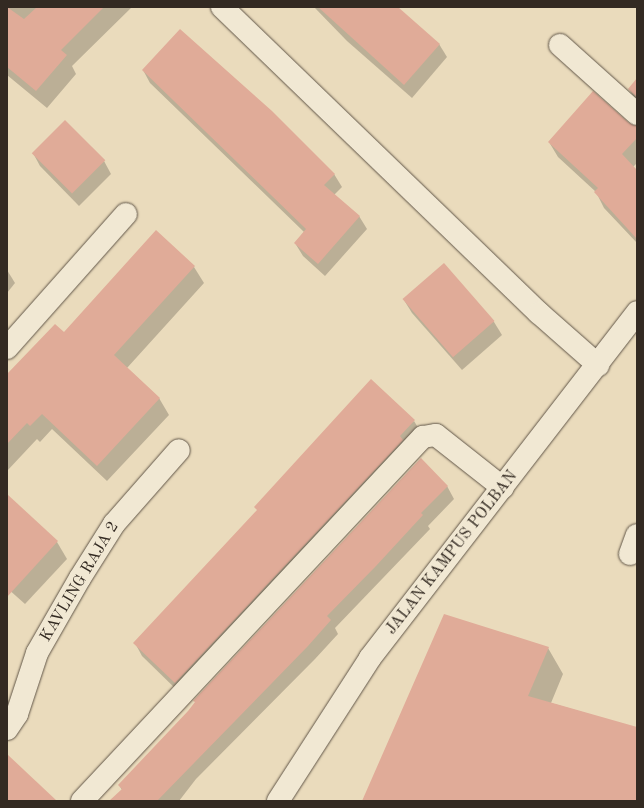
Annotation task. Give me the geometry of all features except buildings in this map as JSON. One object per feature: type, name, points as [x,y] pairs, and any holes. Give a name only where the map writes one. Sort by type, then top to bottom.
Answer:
[{"type":"street","points":[[222,7],[540,313],[598,365]]},
{"type":"street","points":[[560,45],[637,114]]},
{"type":"street","points":[[7,348],[126,214]]},
{"type":"street","name":"JALAN KAMPUS POLBAN","points":[[278,801],[370,658],[598,365],[637,312]]},
{"type":"street","points":[[82,801],[423,437],[436,435],[503,488]]},
{"type":"street","name":"KAVLING RAJA 2","points":[[7,729],[17,714],[37,653],[80,578],[114,524],[179,450]]}]
